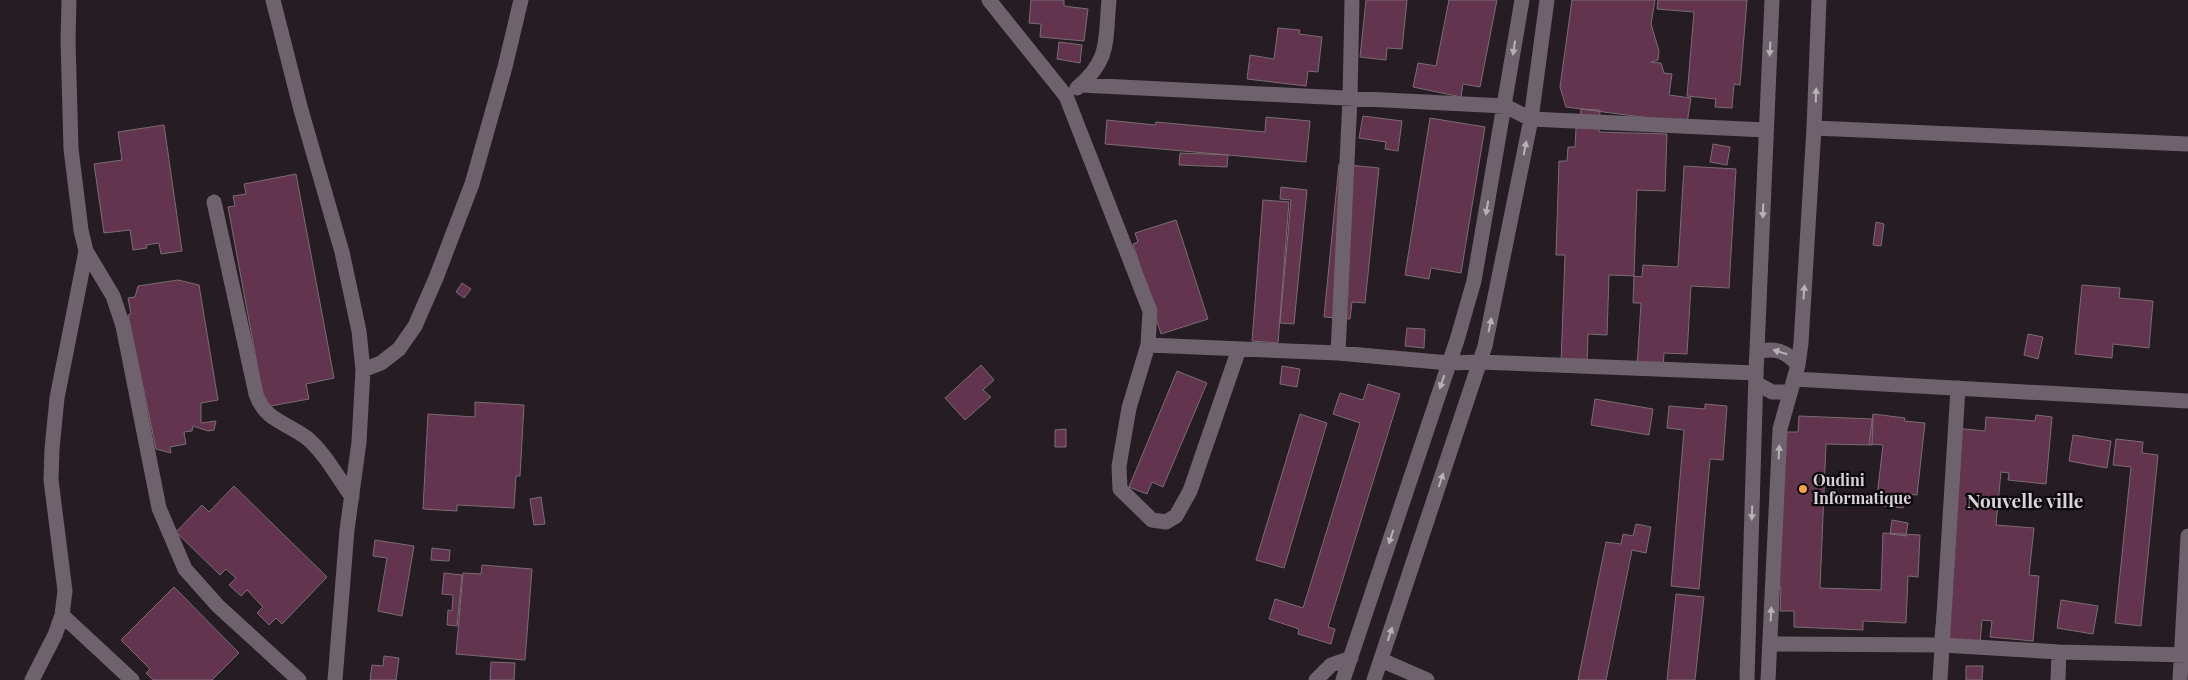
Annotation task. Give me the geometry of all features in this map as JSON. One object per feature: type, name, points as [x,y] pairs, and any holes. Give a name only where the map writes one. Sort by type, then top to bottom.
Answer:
[{"type":"street","points":[[69,0],[68,40],[71,149],[77,206],[86,251],[113,296],[123,326],[159,508],[185,569],[218,606],[299,680]]},
{"type":"street","points":[[273,0],[301,110],[342,252],[359,331],[363,370],[359,442],[335,680]]},
{"type":"street","points":[[363,370],[381,363],[399,349],[415,326],[436,278],[472,184],[505,67],[521,0]]},
{"type":"street","points":[[989,0],[1066,96],[1150,311],[1148,345],[1129,408],[1119,466],[1120,489],[1152,520],[1166,522],[1176,516],[1190,491],[1239,349]]},
{"type":"street","points":[[1066,96],[1093,74],[1104,57],[1109,0]]},
{"type":"street","points":[[1338,353],[1350,98],[1352,0]]},
{"type":"street","points":[[1343,680],[1449,363],[1474,281],[1522,0]]},
{"type":"street","points":[[1374,680],[1480,362],[1498,284],[1530,120],[1547,0]]},
{"type":"street","points":[[1747,680],[1756,378],[1772,0]]},
{"type":"street","points":[[1768,680],[1780,429],[1794,379],[1801,343],[1814,128],[1819,0]]},
{"type":"street","points":[[1081,84],[1505,106],[1530,120],[1766,130]]},
{"type":"street","points":[[1814,128],[2188,144]]},
{"type":"street","points":[[214,202],[260,406],[271,417],[308,439],[352,497]]},
{"type":"street","points":[[32,680],[55,635],[62,615],[65,591],[51,480],[52,449],[59,388],[86,251]]},
{"type":"street","points":[[1148,345],[1338,353],[1449,363],[1480,362],[1756,378],[1772,392],[1794,379],[2188,401]]},
{"type":"street","points":[[1757,352],[1768,349],[1780,350],[1790,356],[1794,379]]},
{"type":"street","points":[[1940,680],[1958,388]]},
{"type":"street","points":[[2180,680],[2184,654],[2188,536]]},
{"type":"street","points":[[62,615],[132,680]]},
{"type":"street","points":[[1770,644],[1942,645],[2059,652],[2184,654]]},
{"type":"street","points":[[2058,680],[2059,652]]},
{"type":"street","points":[[1316,680],[1331,665],[1351,658]]},
{"type":"street","points":[[1381,660],[1428,680]]},
{"type":"building","points":[[1031,0],[1064,0],[1064,6],[1088,9],[1084,41],[1040,37],[1041,24],[1029,23]]},
{"type":"building","points":[[1366,0],[1407,0],[1402,49],[1387,48],[1386,60],[1360,57]]},
{"type":"building","points":[[1449,0],[1497,0],[1480,87],[1463,84],[1461,97],[1413,87],[1418,63],[1436,66]]},
{"type":"building","points":[[1572,0],[1655,0],[1651,24],[1659,51],[1658,60],[1651,62],[1661,63],[1664,73],[1672,74],[1669,95],[1691,98],[1687,123],[1566,107],[1560,87]]},
{"type":"building","points":[[1658,0],[1747,0],[1740,85],[1734,84],[1732,108],[1715,107],[1716,99],[1687,96],[1694,12],[1657,9]]},
{"type":"building","points":[[1278,28],[1300,30],[1299,34],[1322,37],[1318,72],[1308,71],[1306,86],[1247,79],[1250,55],[1274,59]]},
{"type":"building","points":[[1059,42],[1082,45],[1080,63],[1057,59]]},
{"type":"building","points":[[1581,109],[1600,110],[1599,132],[1667,134],[1665,191],[1637,190],[1634,276],[1609,275],[1607,335],[1588,334],[1587,364],[1561,363],[1565,255],[1556,255],[1559,161],[1567,161],[1568,147],[1575,147],[1576,128],[1580,128]]},
{"type":"building","points":[[1363,116],[1402,121],[1398,151],[1385,149],[1386,142],[1359,138]]},
{"type":"building","points":[[1266,117],[1310,121],[1306,162],[1105,144],[1107,120],[1155,125],[1156,122],[1265,132]]},
{"type":"building","points":[[1430,118],[1485,127],[1461,273],[1431,268],[1429,279],[1405,275]]},
{"type":"building","points":[[164,125],[182,251],[161,254],[159,243],[146,245],[147,248],[133,250],[130,230],[104,233],[94,164],[122,160],[118,132]]},
{"type":"building","points":[[1713,144],[1730,147],[1727,165],[1710,162]]},
{"type":"building","points":[[1180,153],[1228,155],[1227,167],[1179,165]]},
{"type":"building","points":[[1339,164],[1379,168],[1365,303],[1352,302],[1350,319],[1324,317]]},
{"type":"building","points":[[1684,166],[1736,169],[1729,288],[1691,286],[1687,354],[1664,353],[1663,369],[1637,368],[1641,303],[1633,303],[1634,276],[1642,277],[1643,265],[1678,267]]},
{"type":"building","points":[[296,174],[334,378],[306,384],[309,399],[265,407],[228,207],[235,206],[233,196],[246,194],[244,184]]},
{"type":"building","points":[[1281,187],[1307,190],[1294,324],[1280,323],[1291,200],[1280,199]]},
{"type":"building","points":[[1263,200],[1289,202],[1278,343],[1252,341]]},
{"type":"building","points":[[1176,220],[1208,319],[1161,334],[1133,244],[1138,242],[1135,233]]},
{"type":"building","points":[[1876,222],[1884,224],[1881,246],[1873,245]]},
{"type":"building","points":[[178,280],[199,285],[218,400],[201,403],[201,423],[216,421],[214,430],[208,431],[193,426],[192,431],[184,432],[186,444],[170,447],[171,453],[156,449],[128,315],[131,314],[128,298],[135,297],[138,286]]},
{"type":"building","points":[[462,283],[471,289],[464,298],[456,292]]},
{"type":"building","points":[[2082,285],[2120,288],[2119,298],[2153,301],[2149,348],[2113,344],[2112,358],[2075,354]]},
{"type":"building","points":[[1407,328],[1425,329],[1424,348],[1405,346]]},
{"type":"building","points":[[2028,334],[2043,337],[2038,359],[2024,355]]},
{"type":"building","points":[[981,365],[994,380],[983,390],[991,397],[965,420],[945,398]]},
{"type":"building","points":[[1282,366],[1300,369],[1297,387],[1280,384]]},
{"type":"building","points":[[1177,371],[1207,383],[1163,487],[1152,482],[1147,494],[1129,487]]},
{"type":"building","points":[[1368,384],[1400,394],[1328,627],[1335,629],[1331,644],[1298,634],[1299,629],[1269,619],[1275,599],[1303,608],[1360,423],[1333,414],[1340,393],[1363,400]]},
{"type":"building","points":[[1595,399],[1653,409],[1649,435],[1591,425]]},
{"type":"building","points":[[475,402],[524,405],[520,476],[516,476],[514,508],[457,505],[457,511],[423,509],[428,414],[475,417]]},
{"type":"building","points":[[1705,404],[1727,406],[1723,460],[1710,459],[1699,589],[1671,586],[1684,430],[1667,428],[1669,406],[1705,409]]},
{"type":"building","points":[[1300,414],[1327,423],[1284,568],[1256,560]]},
{"type":"building","points":[[1873,414],[1905,418],[1904,421],[1925,423],[1917,495],[1905,494],[1903,508],[1876,505],[1883,445],[1869,444]]},
{"type":"building","points":[[2036,415],[2052,417],[2046,484],[2008,480],[2009,473],[2001,472],[1996,525],[2034,528],[2029,575],[2039,576],[2033,641],[1990,637],[1992,621],[1982,620],[1980,643],[1935,638],[1955,428],[1985,431],[1986,417],[2035,421]]},
{"type":"building","name":"Oudini Informatique","points":[[1799,416],[1873,419],[1872,445],[1826,444],[1820,588],[1881,590],[1883,533],[1920,535],[1918,577],[1908,576],[1906,623],[1863,621],[1863,630],[1794,627],[1794,611],[1780,611],[1781,587],[1778,587],[1785,432],[1798,432]]},
{"type":"building","points":[[1066,429],[1066,447],[1055,447],[1055,430]]},
{"type":"building","points":[[2073,435],[2111,441],[2107,468],[2069,461]]},
{"type":"building","points":[[2116,439],[2143,442],[2142,453],[2158,455],[2141,626],[2115,623],[2131,467],[2113,465]]},
{"type":"building","points":[[234,486],[327,577],[282,624],[276,618],[269,625],[257,613],[263,607],[247,590],[241,596],[229,585],[236,578],[226,569],[220,575],[176,532],[202,505],[209,512]]},
{"type":"building","points":[[541,497],[545,524],[534,525],[530,499]]},
{"type":"building","points":[[1892,520],[1908,523],[1906,536],[1890,534]]},
{"type":"building","points":[[1636,524],[1651,527],[1646,553],[1632,550],[1606,680],[1578,680],[1606,542],[1621,544],[1623,534],[1633,536]]},
{"type":"building","points":[[375,540],[414,546],[402,616],[378,611],[387,558],[373,556]]},
{"type":"building","points":[[432,548],[450,550],[449,561],[431,560]]},
{"type":"building","points":[[482,565],[532,569],[525,660],[456,654],[463,573],[481,574]]},
{"type":"building","points":[[444,573],[462,575],[457,626],[447,625],[448,610],[452,611],[453,595],[442,594]]},
{"type":"building","points":[[174,587],[239,653],[212,680],[153,680],[146,673],[150,669],[121,640]]},
{"type":"building","points":[[1676,594],[1704,597],[1695,680],[1667,680]]},
{"type":"building","points":[[2061,600],[2098,606],[2093,634],[2057,628]]},
{"type":"building","points":[[384,656],[399,658],[396,680],[370,680],[372,665],[383,666]]},
{"type":"building","points":[[491,662],[515,663],[514,680],[490,680]]},
{"type":"building","points":[[1966,666],[1983,666],[1982,680],[1966,680]]},
{"type":"place","name":"Oudini Informatique","points":[[1803,489]]},
{"type":"district","name":"Nouvelle ville","points":[[2025,501]]}]
